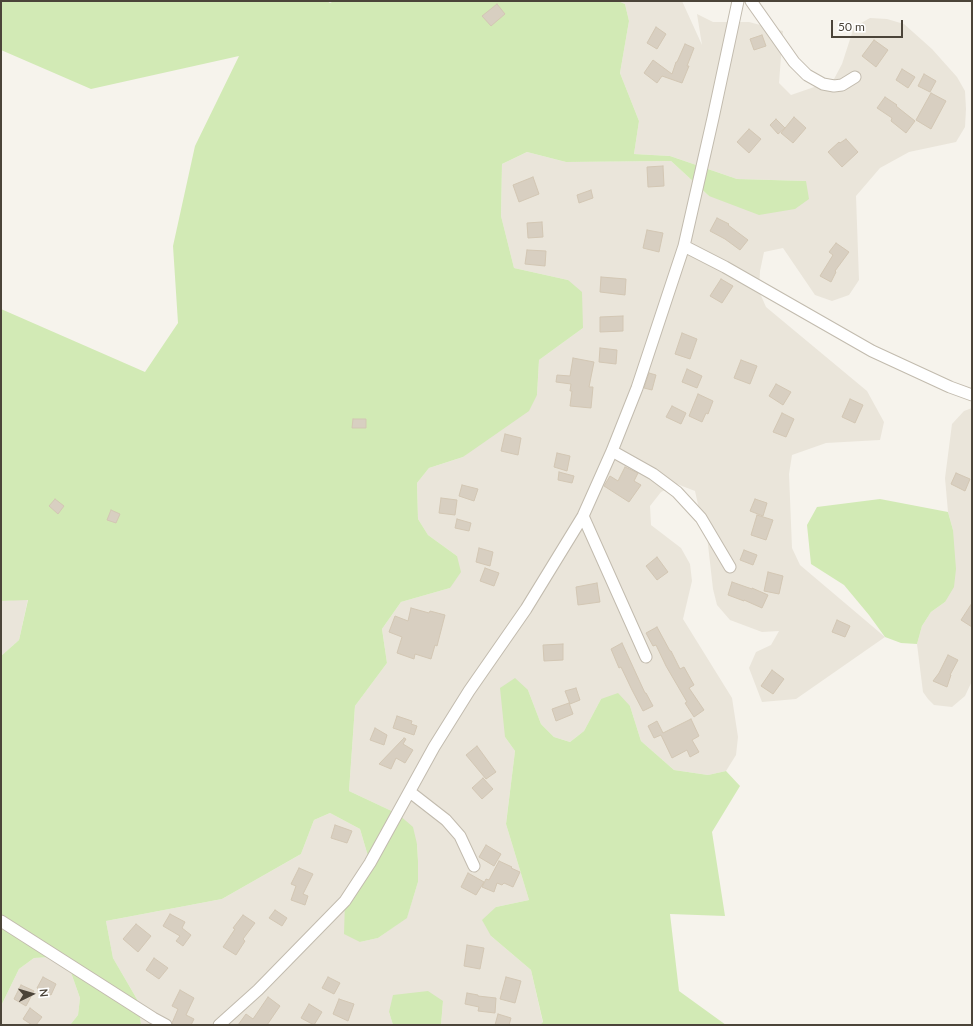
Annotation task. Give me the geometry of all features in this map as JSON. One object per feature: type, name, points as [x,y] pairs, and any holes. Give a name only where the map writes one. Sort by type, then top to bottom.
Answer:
[{"type":"street","points":[[219,1025],[258,990],[345,901],[370,863],[442,734],[469,691],[526,609],[583,516],[612,451],[637,388],[684,246],[738,1]]},
{"type":"street","points":[[752,1],[794,62],[807,75],[823,84],[834,86],[842,85],[856,77]]},
{"type":"street","points":[[684,246],[725,267],[872,351],[950,387],[972,395]]},
{"type":"street","points":[[612,451],[653,474],[677,492],[701,518],[730,566]]},
{"type":"street","points":[[583,516],[646,656]]},
{"type":"street","points":[[410,792],[446,820],[460,836],[474,866]]},
{"type":"street","points":[[1,920],[166,1025]]},
{"type":"shaded area","points":[[618,1],[682,1],[702,45],[697,14],[713,22],[749,22],[783,31],[779,83],[791,95],[834,79],[842,64],[854,27],[870,18],[887,19],[904,24],[932,49],[957,77],[965,91],[965,127],[956,142],[909,152],[880,168],[856,196],[859,280],[849,295],[832,301],[815,295],[783,248],[764,252],[760,271],[759,291],[766,307],[867,391],[884,422],[880,440],[826,443],[792,455],[789,474],[792,548],[800,565],[885,637],[796,699],[762,702],[749,668],[756,652],[771,645],[779,631],[762,632],[730,620],[717,605],[713,589],[707,536],[695,491],[677,484],[661,492],[650,506],[651,525],[681,548],[690,564],[692,581],[683,619],[732,698],[738,737],[736,755],[726,771],[708,775],[674,770],[641,741],[630,706],[601,699],[584,731],[570,742],[554,737],[541,724],[528,690],[505,737],[515,751],[506,824],[529,900],[496,907],[491,936],[531,970],[543,1023],[540,1025],[441,1025],[443,1001],[389,1012],[393,1025],[141,1025],[138,1001],[113,958],[106,921],[222,899],[301,854],[314,820],[330,813],[360,829],[370,863],[360,942],[378,938],[407,917],[418,882],[417,844],[398,814],[349,791],[355,706],[387,663],[382,629],[401,602],[450,588],[457,556],[428,535],[418,519],[417,483],[429,468],[463,457],[537,395],[539,360],[583,328],[568,280],[514,268],[501,216],[502,164],[527,152],[566,162],[671,161],[709,196],[806,181],[737,179],[670,156],[634,154],[639,121],[620,73],[629,21],[625,4]]},
{"type":"shaded area","points":[[972,408],[972,681],[965,696],[952,707],[934,705],[923,692],[917,644],[922,626],[931,612],[945,602],[953,530],[948,512],[945,478],[952,424],[964,411]]},
{"type":"shaded area","points":[[28,599],[19,640],[1,656],[1,601]]},
{"type":"shaded area","points":[[52,957],[68,964],[80,998],[78,1015],[70,1025],[1,1025],[1,1006],[19,969],[34,958]]},
{"type":"green space","points":[[1,1],[327,1],[330,3],[334,1],[618,1],[625,4],[629,21],[620,73],[639,121],[634,154],[670,156],[737,179],[806,181],[809,199],[795,209],[759,215],[709,196],[671,161],[566,162],[527,152],[502,164],[501,216],[514,268],[568,280],[582,292],[583,328],[539,360],[537,395],[529,411],[463,457],[429,468],[417,483],[418,519],[428,535],[457,556],[461,572],[450,588],[401,602],[382,629],[387,663],[355,706],[349,791],[398,814],[413,827],[417,844],[418,882],[407,918],[378,938],[360,942],[344,934],[345,901],[370,863],[360,829],[330,813],[314,820],[301,854],[222,899],[106,921],[113,958],[138,1001],[141,1025],[70,1025],[78,1015],[80,998],[68,964],[52,957],[34,958],[19,969],[1,1006],[1,656],[19,640],[28,600],[1,601],[1,309],[145,372],[178,323],[173,246],[195,146],[239,56],[91,89],[1,50]]},
{"type":"green space","points":[[880,499],[948,512],[953,530],[956,569],[954,587],[945,602],[931,612],[922,626],[917,644],[901,643],[885,637],[844,585],[811,564],[807,525],[817,507]]},
{"type":"green space","points":[[515,678],[528,690],[541,724],[554,737],[570,742],[584,731],[601,699],[618,693],[630,706],[641,741],[674,770],[708,775],[726,771],[740,786],[712,832],[725,916],[670,914],[679,991],[726,1025],[540,1025],[543,1022],[531,970],[491,936],[482,920],[496,907],[529,900],[506,824],[515,751],[505,737],[500,688]]},
{"type":"green space","points":[[428,991],[443,1001],[441,1025],[393,1025],[389,1012],[393,995]]},
{"type":"building","points":[[497,4],[505,14],[491,26],[482,16]]},
{"type":"building","points":[[656,27],[666,34],[657,49],[647,43]]},
{"type":"building","points":[[762,35],[766,46],[754,50],[750,39]]},
{"type":"building","points":[[874,40],[888,50],[876,67],[862,56]]},
{"type":"building","points":[[685,44],[694,48],[682,83],[662,76],[657,83],[644,73],[653,60],[672,74]]},
{"type":"building","points":[[902,69],[915,77],[908,88],[896,80]]},
{"type":"building","points":[[924,74],[936,81],[930,92],[918,86]]},
{"type":"building","points":[[931,93],[946,101],[931,129],[916,120]]},
{"type":"building","points":[[885,97],[897,105],[896,106],[915,121],[906,133],[891,121],[892,118],[877,108]]},
{"type":"building","points":[[794,117],[806,128],[793,143],[781,133]]},
{"type":"building","points":[[776,119],[785,128],[778,134],[770,125]]},
{"type":"building","points":[[749,129],[761,139],[749,153],[737,142]]},
{"type":"building","points":[[846,139],[858,152],[842,167],[828,152],[839,142],[840,143]]},
{"type":"building","points":[[663,166],[664,186],[648,187],[647,167]]},
{"type":"building","points":[[533,177],[539,194],[519,202],[513,185]]},
{"type":"building","points":[[591,190],[593,198],[579,203],[577,195]]},
{"type":"building","points":[[717,218],[729,224],[728,225],[748,240],[740,250],[725,239],[710,231]]},
{"type":"building","points":[[542,222],[543,237],[528,238],[527,223]]},
{"type":"building","points":[[647,230],[663,233],[659,252],[643,248]]},
{"type":"building","points":[[836,243],[849,252],[835,271],[836,272],[831,282],[820,276],[833,255],[829,252]]},
{"type":"building","points":[[527,250],[546,251],[545,266],[525,264]]},
{"type":"building","points":[[601,277],[626,279],[625,295],[600,292]]},
{"type":"building","points":[[721,279],[733,286],[722,303],[710,296]]},
{"type":"building","points":[[623,316],[623,331],[600,332],[600,317]]},
{"type":"building","points":[[682,333],[697,339],[690,359],[675,354]]},
{"type":"building","points":[[600,348],[617,350],[616,364],[599,362]]},
{"type":"building","points":[[573,358],[594,362],[589,387],[593,387],[591,408],[570,406],[572,391],[570,391],[571,384],[556,382],[557,375],[570,376]]},
{"type":"building","points":[[741,360],[757,366],[750,384],[734,378]]},
{"type":"building","points":[[687,369],[702,376],[697,388],[682,382]]},
{"type":"building","points":[[649,373],[656,375],[652,390],[644,388]]},
{"type":"building","points":[[776,384],[791,392],[783,405],[769,396]]},
{"type":"building","points":[[698,394],[713,401],[708,414],[706,413],[702,422],[689,416]]},
{"type":"building","points":[[850,399],[863,405],[855,423],[842,417]]},
{"type":"building","points":[[672,406],[686,413],[681,424],[666,417]]},
{"type":"building","points":[[782,413],[794,419],[786,437],[773,432]]},
{"type":"building","points":[[353,419],[366,419],[366,428],[352,428]]},
{"type":"building","points":[[505,434],[521,438],[518,455],[501,451]]},
{"type":"building","points":[[557,453],[570,456],[567,471],[554,467]]},
{"type":"building","points":[[625,467],[638,473],[634,481],[641,485],[629,502],[604,486],[610,476],[618,481]]},
{"type":"building","points":[[559,472],[574,476],[572,483],[558,480]]},
{"type":"building","points":[[956,473],[970,479],[965,491],[951,484]]},
{"type":"building","points":[[462,485],[478,489],[474,501],[459,496]]},
{"type":"building","points":[[441,498],[457,500],[455,515],[439,513]]},
{"type":"building","points":[[55,499],[64,506],[58,514],[49,506]]},
{"type":"building","points":[[755,499],[767,503],[763,516],[750,511]]},
{"type":"building","points":[[111,510],[120,514],[116,523],[107,520]]},
{"type":"building","points":[[757,515],[773,520],[766,540],[751,535]]},
{"type":"building","points":[[457,519],[471,523],[469,531],[455,528]]},
{"type":"building","points":[[479,548],[493,552],[490,566],[476,562]]},
{"type":"building","points":[[744,550],[757,555],[753,565],[740,560]]},
{"type":"building","points":[[657,557],[668,572],[657,580],[646,566]]},
{"type":"building","points":[[485,568],[499,573],[494,586],[480,581]]},
{"type":"building","points":[[768,572],[783,576],[779,594],[764,591]]},
{"type":"building","points":[[732,582],[768,595],[762,608],[728,595]]},
{"type":"building","points":[[597,583],[600,602],[578,605],[576,587]]},
{"type":"building","points":[[972,603],[972,627],[961,620]]},
{"type":"building","points":[[411,608],[429,613],[430,611],[445,615],[437,646],[435,645],[431,659],[415,654],[414,659],[397,653],[402,637],[389,632],[395,616],[408,621]]},
{"type":"building","points":[[837,620],[850,626],[845,637],[832,632]]},
{"type":"building","points":[[657,627],[680,669],[684,667],[694,685],[689,688],[704,710],[694,717],[685,703],[687,702],[666,666],[656,645],[653,646],[646,633]]},
{"type":"building","points":[[622,643],[645,693],[653,706],[643,711],[621,667],[619,668],[611,649]]},
{"type":"building","points":[[563,644],[563,660],[544,661],[543,645]]},
{"type":"building","points":[[948,655],[958,660],[950,675],[947,687],[933,681]]},
{"type":"building","points":[[772,670],[784,679],[773,694],[761,686]]},
{"type":"building","points":[[576,688],[580,700],[570,704],[565,691]]},
{"type":"building","points":[[569,703],[573,714],[556,721],[552,709]]},
{"type":"building","points":[[397,716],[412,721],[411,724],[417,726],[414,735],[393,728]]},
{"type":"building","points":[[691,719],[699,736],[692,740],[699,752],[690,757],[687,750],[672,758],[661,735],[654,738],[648,726],[657,721],[663,733]]},
{"type":"building","points":[[375,728],[387,735],[384,745],[370,740]]},
{"type":"building","points":[[404,738],[406,739],[403,744],[413,750],[405,763],[396,758],[391,769],[379,764]]},
{"type":"building","points":[[477,746],[496,772],[486,779],[466,755]]},
{"type":"building","points":[[483,778],[493,789],[482,799],[472,788]]},
{"type":"building","points":[[335,825],[352,831],[347,843],[331,838]]},
{"type":"building","points":[[486,845],[501,854],[494,866],[479,857]]},
{"type":"building","points":[[499,861],[520,872],[513,887],[504,883],[502,885],[497,883],[494,892],[482,887],[486,879],[489,880]]},
{"type":"building","points":[[299,868],[313,874],[303,894],[308,896],[305,905],[291,900],[296,886],[291,884]]},
{"type":"building","points":[[468,873],[484,882],[476,895],[461,887]]},
{"type":"building","points":[[275,910],[287,918],[282,926],[269,918]]},
{"type":"building","points":[[170,914],[185,922],[182,928],[191,935],[183,946],[176,941],[180,936],[163,926]]},
{"type":"building","points":[[243,915],[255,923],[243,939],[245,941],[236,955],[223,947],[235,929],[233,928]]},
{"type":"building","points":[[136,924],[151,936],[138,952],[123,939]]},
{"type":"building","points":[[467,945],[484,948],[480,969],[464,966]]},
{"type":"building","points":[[154,958],[168,968],[159,979],[146,970]]},
{"type":"building","points":[[43,977],[56,984],[51,995],[37,988]]},
{"type":"building","points":[[328,977],[340,983],[334,994],[322,988]]},
{"type":"building","points":[[506,977],[521,981],[515,1003],[500,999]]},
{"type":"building","points":[[21,985],[34,991],[26,1006],[14,999]]},
{"type":"building","points":[[180,990],[194,998],[186,1015],[194,1019],[191,1025],[173,1025],[172,1023],[178,1009],[172,1006]]},
{"type":"building","points":[[467,993],[496,998],[495,1013],[478,1011],[479,1007],[465,1004]]},
{"type":"building","points":[[268,997],[280,1006],[267,1025],[238,1025],[246,1014],[253,1019]]},
{"type":"building","points":[[339,999],[354,1004],[348,1021],[333,1014]]},
{"type":"building","points":[[309,1004],[322,1012],[314,1025],[301,1018]]},
{"type":"building","points":[[30,1008],[42,1017],[36,1025],[32,1025],[23,1019]]},
{"type":"building","points":[[498,1014],[511,1018],[509,1025],[495,1025]]}]
